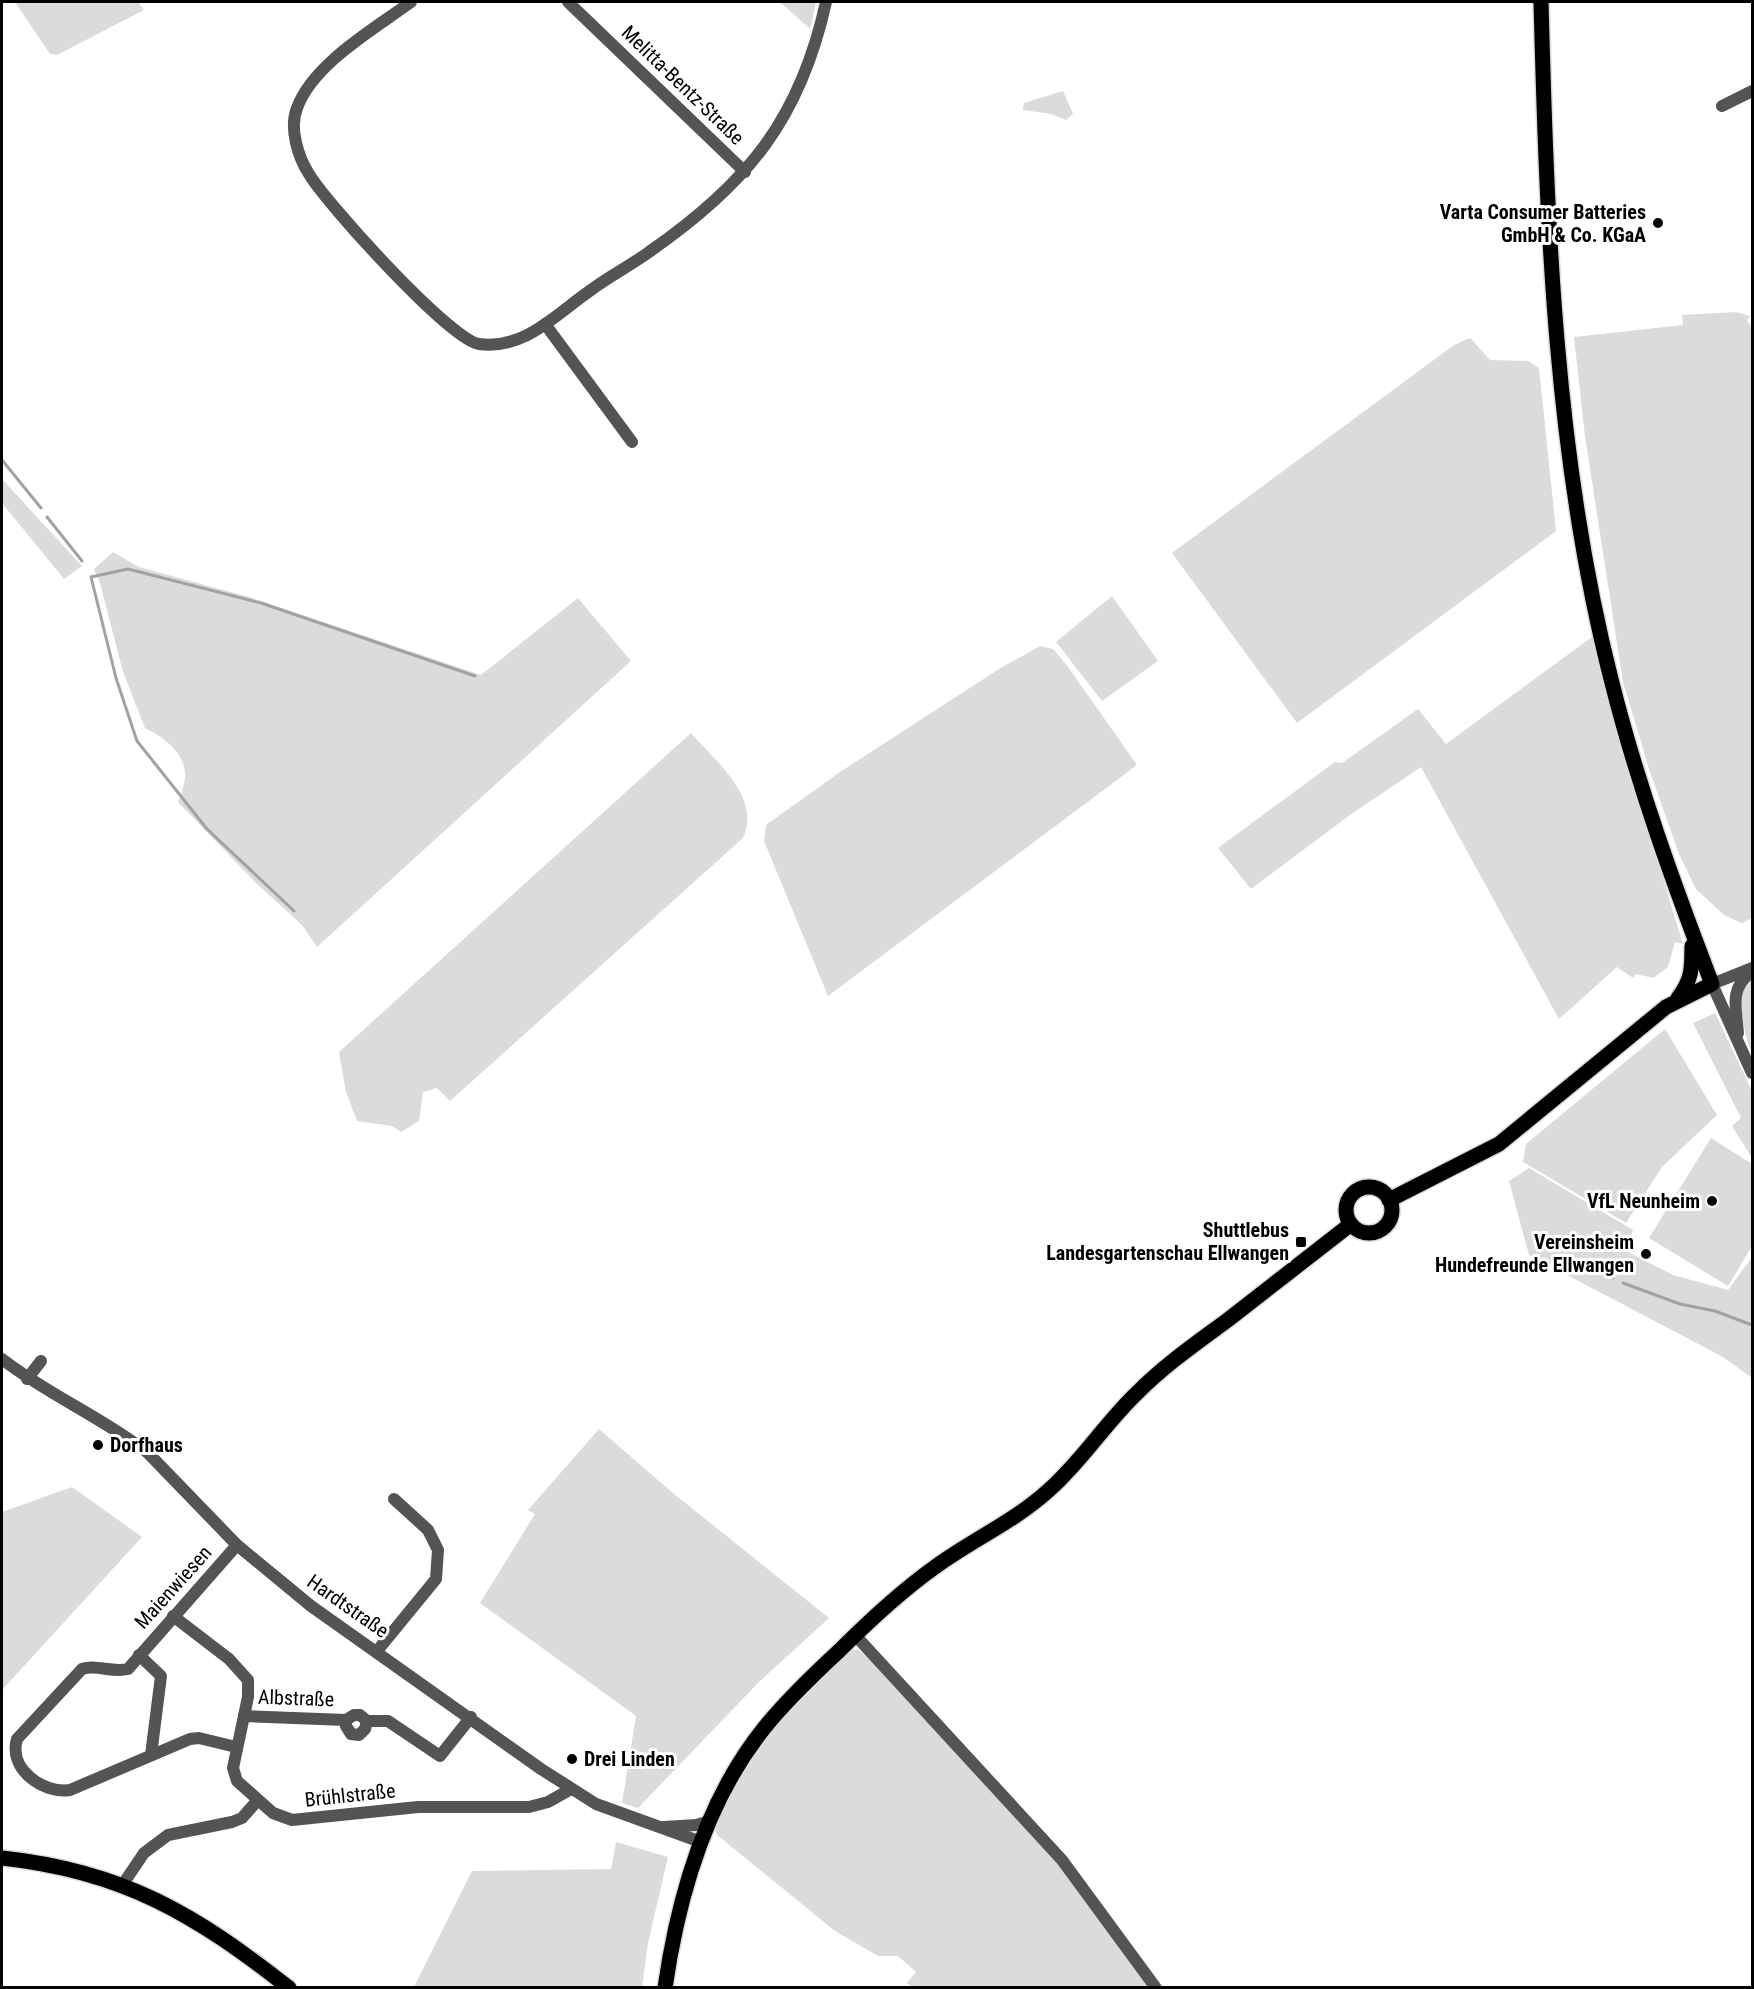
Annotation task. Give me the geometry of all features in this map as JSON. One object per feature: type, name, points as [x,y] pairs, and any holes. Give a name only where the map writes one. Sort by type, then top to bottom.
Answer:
[{"type":"main road","points":[[1541,2],[1551,247],[1564,410],[1579,518],[1617,702],[1646,801],[1712,984],[1676,1000]]},
{"type":"main road","points":[[1389,1200],[1499,1144],[1676,1000],[1688,984],[1694,969],[1691,931]]},
{"type":"main road","points":[[1376,1188],[1389,1200],[1391,1215],[1382,1228],[1363,1232],[1351,1224],[1346,1207],[1350,1196],[1359,1189],[1376,1188]]},
{"type":"main road","points":[[665,1988],[675,1931],[701,1842],[740,1763],[765,1727],[855,1635],[892,1601],[935,1566],[1024,1510],[1049,1490],[1077,1462],[1115,1415],[1164,1368],[1351,1224]]},
{"type":"main road","points":[[2,1858],[35,1861],[123,1884],[154,1897],[218,1933],[289,1988]]},
{"type":"street","points":[[411,2],[330,63],[310,84],[296,110],[295,134],[299,155],[310,176],[369,245],[438,317],[459,335],[477,344],[509,344],[545,324],[592,288],[649,252],[712,204],[745,172],[784,119],[795,97],[817,42],[826,2]]},
{"type":"street","name":"Melitta-Bentz-Straße","points":[[568,2],[745,172]]},
{"type":"street","points":[[1722,106],[1752,91]]},
{"type":"street","points":[[545,324],[632,441]]},
{"type":"street","points":[[1752,970],[1712,984],[1752,1073]]},
{"type":"street","points":[[1740,1046],[1734,998],[1744,977],[1752,970]]},
{"type":"street","name":"Hardtstraße","points":[[2,1359],[27,1379],[132,1440],[148,1453],[237,1545],[311,1606],[571,1789],[596,1804],[701,1842]]},
{"type":"street","points":[[27,1379],[41,1361]]},
{"type":"street","points":[[377,1651],[436,1579],[438,1550],[428,1530],[394,1499]]},
{"type":"street","name":"Maienwiesen","points":[[236,1747],[200,1738],[60,1792],[31,1779],[24,1773],[15,1746],[17,1739],[82,1669],[89,1667],[117,1672],[128,1669],[237,1545]]},
{"type":"street","name":"Brühlstraße","points":[[173,1616],[229,1659],[248,1680],[244,1716],[233,1768],[237,1781],[273,1813],[292,1820],[418,1807],[529,1807],[548,1802],[571,1789]]},
{"type":"street","points":[[855,1635],[1062,1860],[1156,1988]]},
{"type":"street","name":"Maienwiesen","points":[[139,1654],[161,1676],[151,1755]]},
{"type":"street","name":"Albstraße","points":[[244,1716],[346,1720],[360,1715],[367,1721],[388,1721],[440,1756],[471,1718]]},
{"type":"street","points":[[123,1884],[144,1853],[168,1835],[232,1822],[242,1818],[257,1801]]},
{"type":"street","points":[[660,1827],[696,1825],[710,1821]]},
{"type":"shaded area","points":[[15,2],[138,2],[144,10],[57,55],[50,54]]},
{"type":"shaded area","points":[[780,2],[816,2],[811,26],[809,28]]},
{"type":"shaded area","points":[[1063,91],[1073,114],[1066,120],[1051,114],[1023,110],[1024,103]]},
{"type":"shaded area","points":[[1736,312],[1750,316],[1747,321],[1752,327],[1752,918],[1742,923],[1724,915],[1696,889],[1679,854],[1649,769],[1623,682],[1585,436],[1574,337],[1683,325],[1682,315]]},
{"type":"shaded area","points":[[1470,338],[1490,360],[1528,361],[1539,368],[1556,531],[1297,723],[1172,553],[1454,345]]},
{"type":"shaded area","points":[[2,479],[82,566],[64,579],[2,503]]},
{"type":"shaded area","points":[[113,552],[139,567],[249,597],[481,675],[578,598],[631,661],[317,947],[302,925],[256,883],[178,802],[185,778],[185,769],[173,747],[160,736],[145,728],[123,672],[100,583],[94,569]]},
{"type":"shaded area","points":[[1112,596],[1158,661],[1102,701],[1056,642]]},
{"type":"shaded area","points":[[1596,634],[1651,839],[1683,944],[1675,942],[1668,967],[1653,978],[1636,974],[1633,978],[1617,967],[1559,1019],[1421,767],[1350,815],[1251,889],[1218,848],[1335,762],[1342,763],[1418,709],[1446,744]]},
{"type":"shaded area","points":[[1040,646],[1053,649],[1066,664],[1137,765],[828,996],[764,841],[766,825],[840,772],[999,669]]},
{"type":"shaded area","points":[[691,733],[723,768],[741,794],[746,808],[747,823],[743,838],[450,1101],[437,1088],[423,1092],[419,1121],[401,1132],[392,1126],[357,1121],[346,1092],[339,1052]]},
{"type":"shaded area","points":[[1752,980],[1752,1051],[1745,1031],[1741,1004],[1743,991]]},
{"type":"shaded area","points":[[1715,1013],[1752,1091],[1752,1158],[1732,1126],[1741,1118],[1693,1023]]},
{"type":"shaded area","points":[[1665,1029],[1717,1115],[1662,1167],[1626,1223],[1523,1162],[1526,1144]]},
{"type":"shaded area","name":"VfL Neunheim","points":[[1711,1138],[1752,1164],[1752,1246],[1728,1286],[1649,1238]]},
{"type":"shaded area","points":[[1529,1168],[1633,1230],[1626,1251],[1673,1275],[1728,1290],[1752,1257],[1752,1378],[1723,1357],[1529,1255],[1509,1181]]},
{"type":"shaded area","points":[[599,1429],[674,1494],[829,1618],[759,1682],[638,1808],[622,1803],[636,1716],[480,1603],[535,1514],[528,1510]]},
{"type":"shaded area","points":[[72,1487],[142,1537],[2,1690],[2,1512]]},
{"type":"shaded area","points":[[846,1650],[858,1650],[867,1656],[1063,1867],[1151,1987],[912,1987],[907,1983],[916,1972],[898,1956],[878,1956],[835,1931],[717,1835],[714,1828],[725,1802],[754,1754],[789,1711]]},
{"type":"shaded area","points":[[616,1842],[668,1857],[648,1943],[642,1987],[414,1987],[472,1871],[611,1869]]},
{"type":"waterway","points":[[2,460],[41,508]]},
{"type":"waterway","points":[[47,517],[82,561]]},
{"type":"waterway","points":[[294,911],[207,829],[137,741],[116,678],[91,577],[128,569],[261,603],[475,676]]},
{"type":"waterway","points":[[1599,1271],[1613,1278]]},
{"type":"waterway","points":[[1623,1283],[1680,1304],[1715,1311],[1752,1325]]},
{"type":"place","name":"Varta Consumer Batteries GmbH & Co. KGaA","points":[[1658,223]]},
{"type":"place","name":"VfL Neunheim","points":[[1712,1201]]},
{"type":"place","name":"Shuttlebus Landesgartenschau Ellwangen","points":[[1301,1242]]},
{"type":"place","name":"Vereinsheim Hundefreunde Ellwangen","points":[[1646,1254]]},
{"type":"place","name":"Dorfhaus","points":[[98,1445]]},
{"type":"place","name":"Drei Linden","points":[[572,1759]]}]
